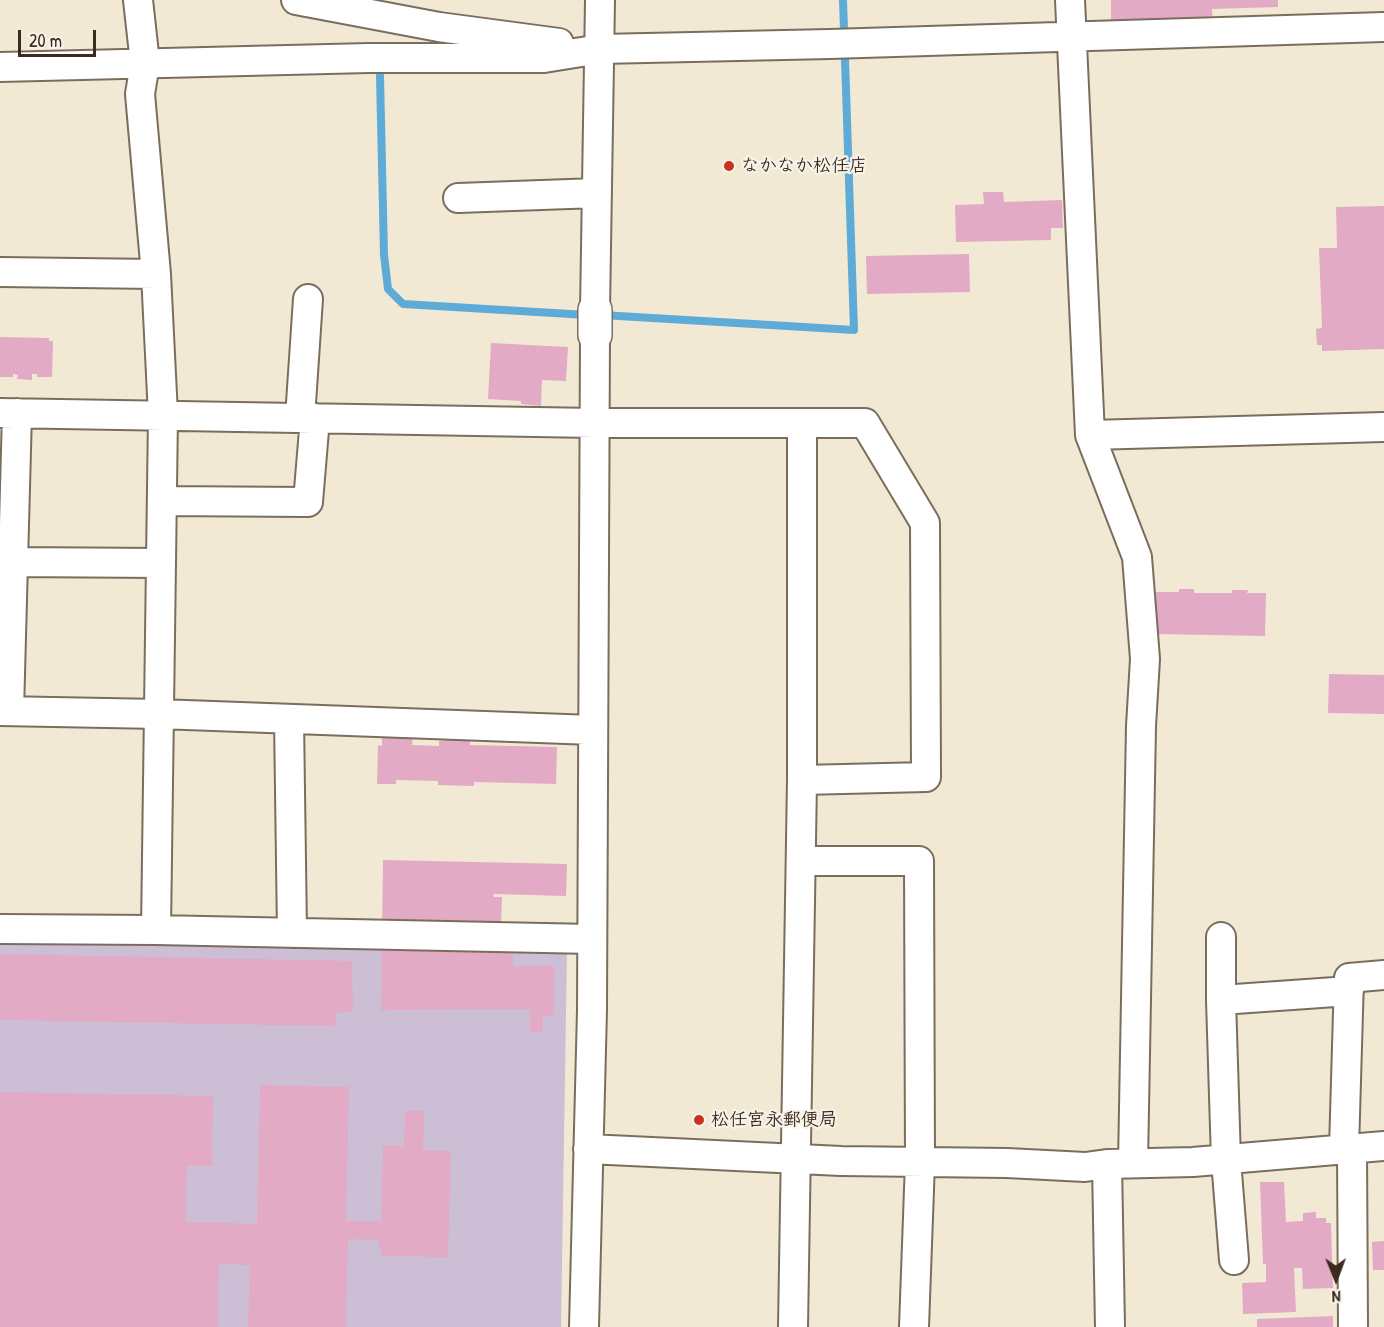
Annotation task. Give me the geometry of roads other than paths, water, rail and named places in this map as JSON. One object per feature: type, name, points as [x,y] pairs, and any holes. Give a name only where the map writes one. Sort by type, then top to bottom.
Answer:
[{"type":"street","points":[[138,0],[145,63],[140,94],[156,274],[163,415],[156,930]]},
{"type":"street","points":[[296,0],[439,27],[600,49]]},
{"type":"street","points":[[584,1327],[592,939],[595,323],[600,0]]},
{"type":"street","points":[[1070,0],[1090,435],[1137,557],[1145,659],[1110,1327]]},
{"type":"street","points":[[0,67],[379,58],[544,58],[600,49],[1384,27]]},
{"type":"street","points":[[458,198],[597,193]]},
{"type":"street","points":[[0,272],[156,274]]},
{"type":"street","points":[[162,501],[308,502],[308,299]]},
{"type":"street","points":[[593,730],[159,714],[5,711],[13,562],[8,413],[595,423],[865,423],[925,523],[926,777],[802,780]]},
{"type":"street","points":[[793,1327],[802,780],[802,423]]},
{"type":"street","points":[[1090,435],[1384,427]]},
{"type":"street","points":[[13,562],[161,563]]},
{"type":"street","points":[[289,719],[292,933]]},
{"type":"street","points":[[801,861],[919,861],[920,1162],[914,1327]]},
{"type":"street","points":[[0,929],[592,939]]},
{"type":"street","points":[[1221,937],[1226,1160],[1234,1260]]},
{"type":"street","points":[[1353,1327],[1348,1149],[1349,978],[1384,975]]},
{"type":"street","points":[[1221,1000],[1349,991]]},
{"type":"street","points":[[588,1149],[795,1159],[1007,1163],[1085,1167],[1226,1160],[1384,1146]]},
{"type":"waterway","points":[[602,315],[854,330],[843,0]]},
{"type":"waterway","points":[[380,76],[384,255],[388,289],[403,304],[587,315]]},
{"type":"place","name":"なかなか松任店","points":[[729,166]]},
{"type":"place","name":"松任宮永郵便局","points":[[699,1120]]}]
